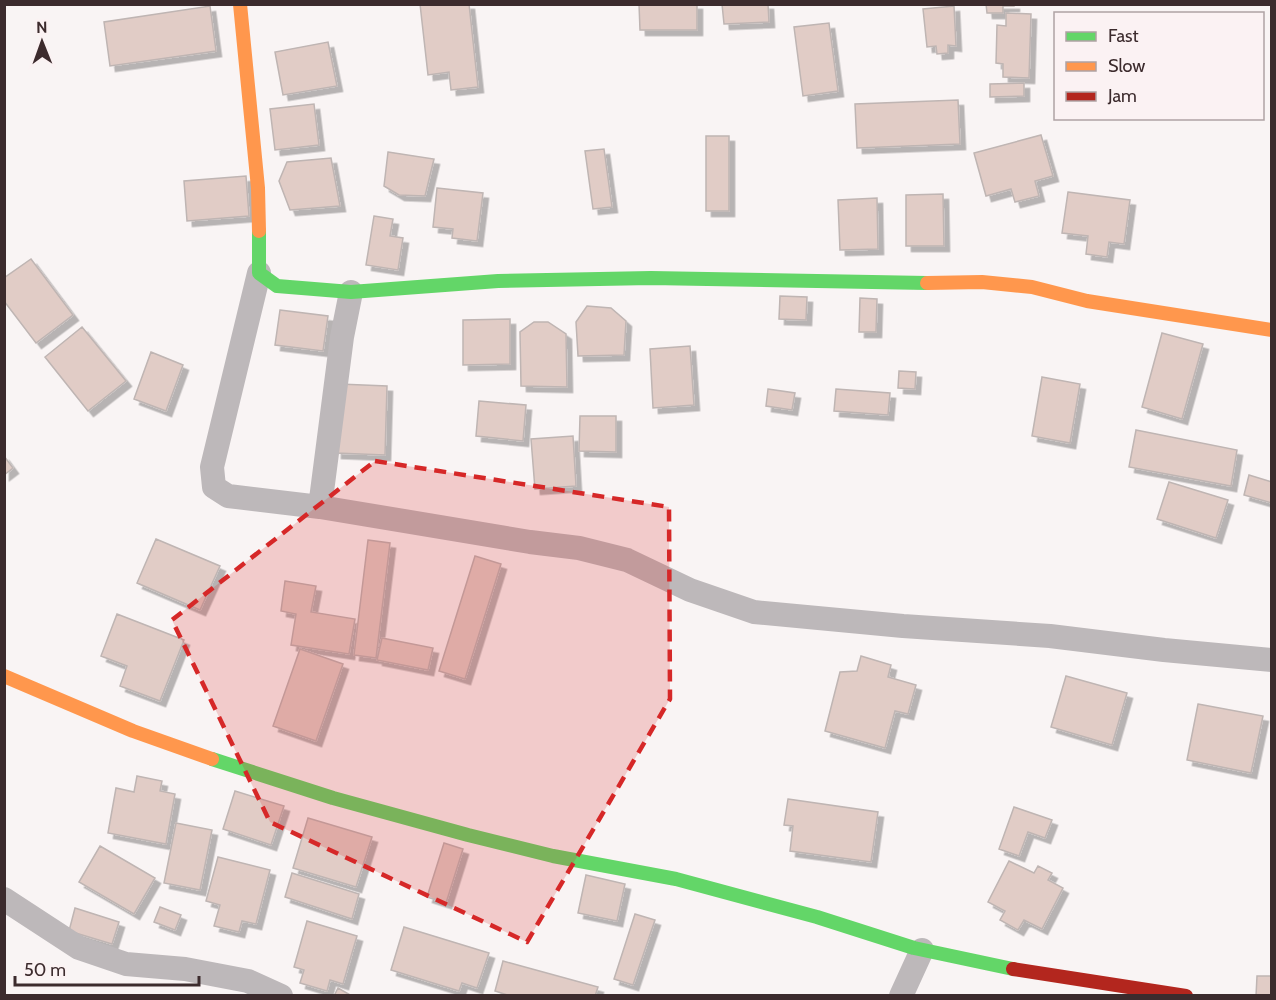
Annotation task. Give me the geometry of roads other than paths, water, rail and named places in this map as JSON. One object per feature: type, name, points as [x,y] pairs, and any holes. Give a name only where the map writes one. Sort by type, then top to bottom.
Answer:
[{"type":"street","points":[[240,4],[258,188],[259,273],[212,467],[214,487],[228,496],[320,507],[579,548],[627,560],[690,590],[754,612],[903,626],[1050,636],[1272,660]]},
{"type":"street","points":[[259,273],[277,286],[351,292],[498,281],[639,278],[896,284],[982,282],[1032,287],[1087,300],[1272,330]]},
{"type":"street","points":[[320,507],[342,337],[351,292]]},
{"type":"street","points":[[4,676],[56,700],[139,733],[274,781],[538,853],[673,878],[835,922],[922,950],[993,965],[1186,996]]},
{"type":"street","points":[[4,899],[79,948],[126,964],[185,969],[248,981],[281,996]]},
{"type":"street","points":[[901,996],[922,950]]}]
